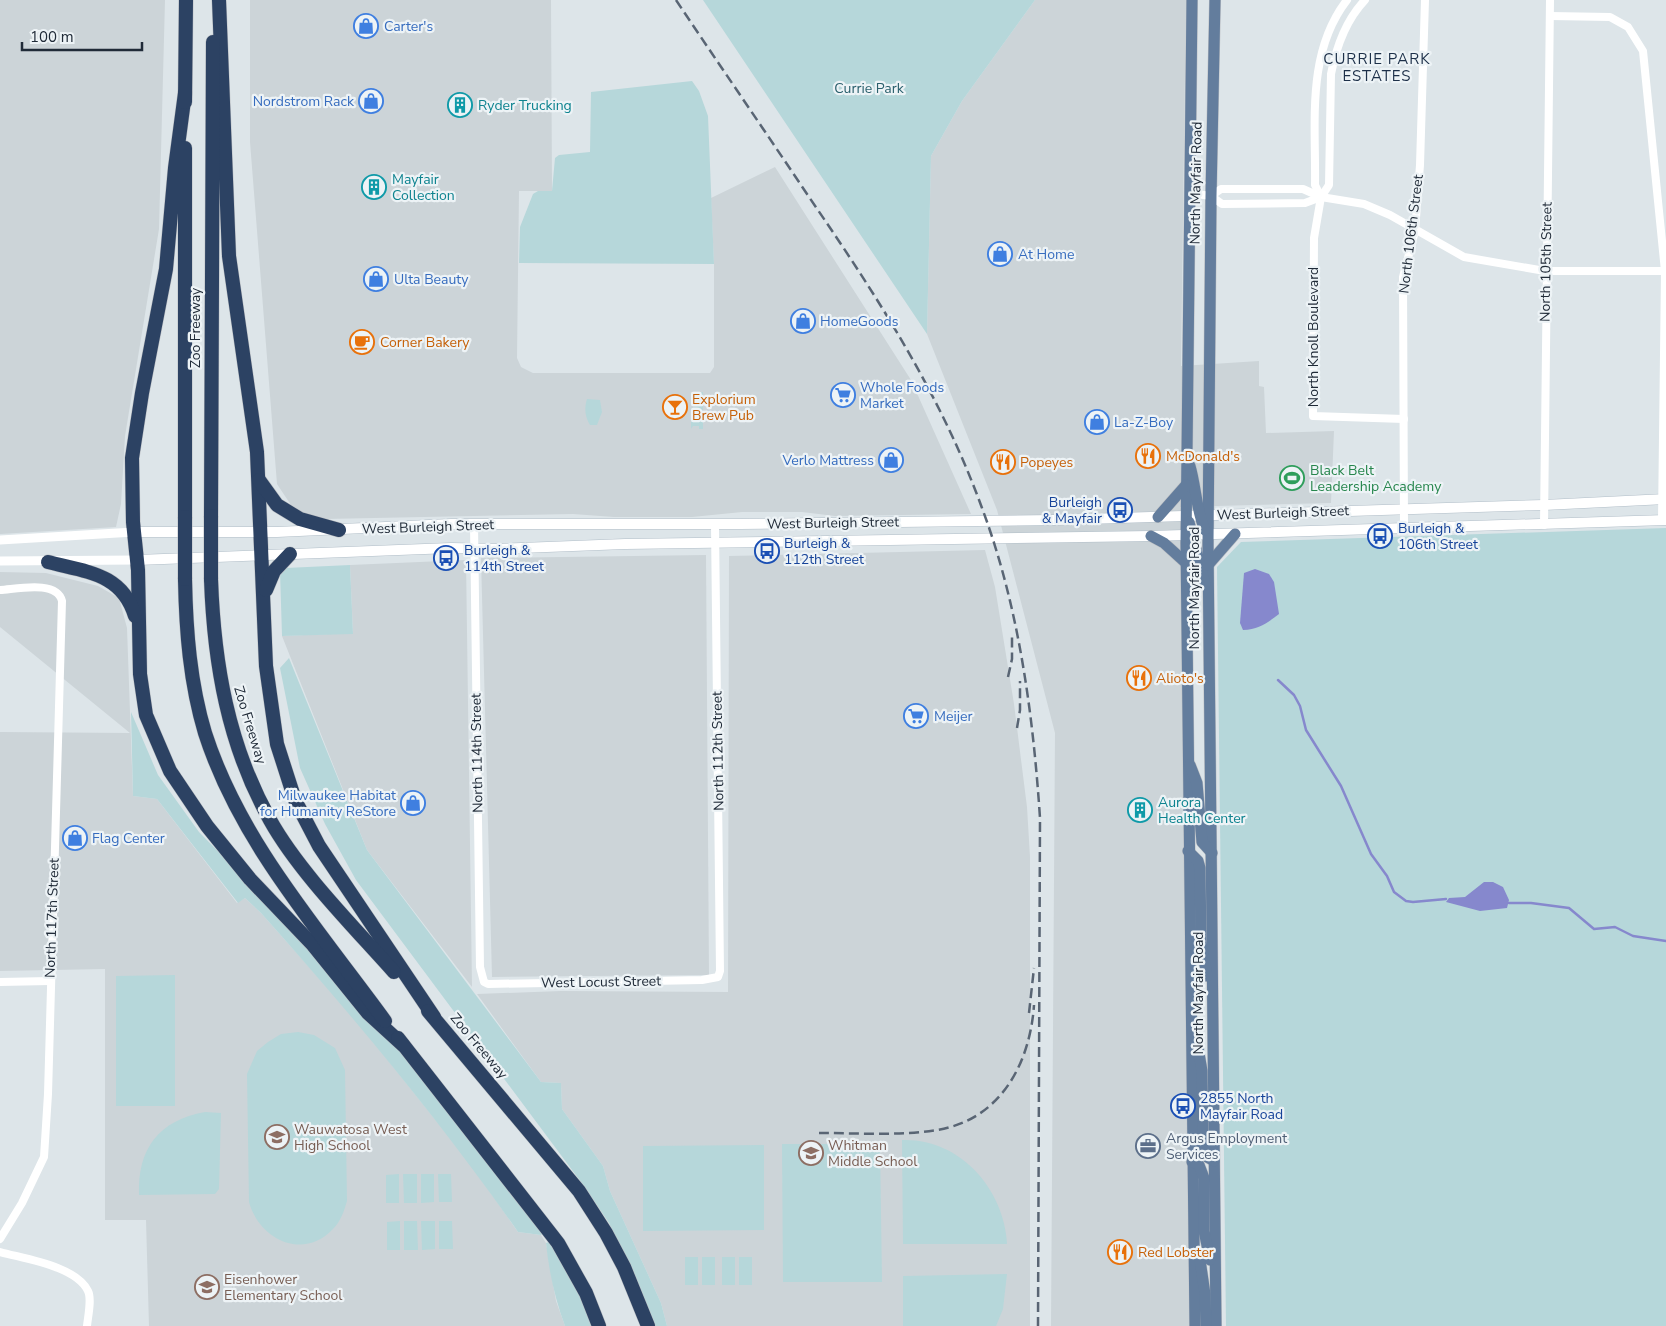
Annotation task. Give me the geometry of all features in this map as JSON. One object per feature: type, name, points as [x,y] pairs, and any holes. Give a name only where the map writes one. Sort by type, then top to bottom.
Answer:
[{"type":"highway","name":"Zoo Freeway","points":[[186,0],[185,579],[188,644],[196,695],[205,732],[228,790],[254,840],[280,879],[403,1045],[558,1243],[586,1293],[599,1326]]},
{"type":"highway","name":"Zoo Freeway","points":[[213,0],[212,630],[222,692],[241,759],[270,820],[288,848],[434,1018],[579,1192],[606,1233],[624,1267],[648,1326]]},
{"type":"highway","points":[[219,0],[229,256],[259,480],[266,666],[270,702],[280,755],[295,800],[328,860],[434,1018]]},
{"type":"highway","points":[[185,93],[175,168],[166,269],[133,451],[134,532],[138,560],[137,621],[140,674],[146,715],[159,750],[182,791],[207,826],[250,879],[313,945],[368,1013],[403,1045]]},
{"type":"highway","points":[[259,480],[277,505],[300,519],[339,530]]},
{"type":"highway","points":[[264,596],[270,578],[290,554]]},
{"type":"highway","points":[[48,562],[107,578],[123,591],[132,604],[137,621]]},
{"type":"main road","name":"North Mayfair Road","points":[[1186,517],[1192,0]]},
{"type":"main road","name":"North Mayfair Road","points":[[1204,516],[1215,0]]},
{"type":"main road","points":[[1186,454],[1196,485],[1208,535]]},
{"type":"main road","points":[[1158,518],[1186,486]]},
{"type":"main road","name":"West Burleigh Street","points":[[134,532],[261,532],[474,524],[715,524],[1158,518],[1664,499]]},
{"type":"main road","points":[[1186,517],[1190,536],[1209,595]]},
{"type":"main road","name":"West Burleigh Street","points":[[138,560],[473,548],[1190,536],[1664,520]]},
{"type":"main road","points":[[1208,565],[1235,534]]},
{"type":"main road","name":"North Mayfair Road","points":[[1208,535],[1216,1326]]},
{"type":"main road","points":[[1151,536],[1164,543],[1186,563]]},
{"type":"main road","name":"North Mayfair Road","points":[[1190,536],[1186,563],[1187,756],[1195,1326]]},
{"type":"main road","points":[[1187,756],[1197,783],[1202,842],[1212,852]]},
{"type":"main road","points":[[1188,852],[1198,861],[1200,868],[1201,942],[1213,1007]]},
{"type":"main road","points":[[1190,1001],[1202,1071],[1203,1144],[1207,1157],[1214,1162]]},
{"type":"main road","points":[[1192,1162],[1198,1165],[1204,1178],[1204,1231],[1216,1289]]},
{"type":"main road","points":[[1193,1224],[1203,1277],[1206,1326]]},
{"type":"street","name":"North Knoll Boulevard","points":[[1321,197],[1315,185],[1317,65],[1325,37],[1334,17],[1347,0]]},
{"type":"street","name":"North 106th Street","points":[[1404,529],[1402,508],[1404,419],[1403,277],[1414,231],[1420,165],[1425,0]]},
{"type":"street","name":"North 105th Street","points":[[1544,524],[1545,271],[1550,0]]},
{"type":"street","name":"North Knoll Boulevard","points":[[1360,2],[1347,26],[1334,59],[1330,91],[1329,185],[1321,197],[1314,238],[1313,416],[1404,419]]},
{"type":"street","points":[[1550,16],[1610,17],[1628,27],[1643,51],[1666,271],[1664,520]]},
{"type":"street","points":[[1211,196],[1221,189],[1303,189],[1321,197],[1348,201],[1377,209],[1464,257],[1545,271],[1666,271]]},
{"type":"street","points":[[1189,193],[1211,196],[1222,204],[1305,203],[1321,197]]},
{"type":"street","name":"North 114th Street","points":[[474,524],[480,967],[484,982]]},
{"type":"street","name":"North 112th Street","points":[[715,524],[720,892],[720,971],[718,977]]},
{"type":"street","name":"West Burleigh Street","points":[[0,540],[134,532]]},
{"type":"street","name":"West Burleigh Street","points":[[0,561],[138,560]]},
{"type":"street","name":"North 117th Street","points":[[0,590],[53,590],[60,595],[62,601],[48,1094],[44,1157],[22,1203],[0,1239]]},
{"type":"street","name":"West Locust Street","points":[[484,982],[488,984],[702,980],[718,977]]},
{"type":"street","points":[[0,982],[50,981]]},
{"type":"street","points":[[0,1252],[67,1271],[80,1279],[89,1292],[87,1326]]},
{"type":"shaded area","points":[[0,0],[165,0],[159,229],[125,436],[121,504],[116,527],[0,534]]},
{"type":"shaded area","points":[[250,0],[551,0],[552,191],[519,191],[517,358],[521,367],[533,373],[710,373],[714,367],[714,264],[711,198],[775,167],[911,380],[971,514],[835,516],[802,512],[742,512],[692,517],[614,517],[573,514],[325,519],[294,512],[296,508],[291,505],[277,484],[250,142]]},
{"type":"shaded area","points":[[1035,0],[1186,0],[1181,366],[1259,361],[1259,386],[1264,387],[1266,433],[1334,431],[1331,503],[1180,507],[1189,1326],[1051,1326],[1055,733],[997,510],[927,334],[931,156],[962,101]]},
{"type":"shaded area","points":[[985,550],[995,587],[1014,704],[1027,807],[1030,857],[1030,1326],[667,1326],[661,1303],[610,1191],[603,1166],[562,1109],[561,1083],[541,1082],[477,994],[561,991],[728,992],[729,556]]},
{"type":"shaded area","points":[[706,555],[709,975],[492,977],[481,558]]},
{"type":"shaded area","points":[[466,560],[472,987],[367,850],[282,636],[353,633],[350,565]]},
{"type":"shaded area","name":"Wauwatosa West High School","points":[[0,572],[46,573],[98,586],[119,598],[127,628],[133,796],[157,799],[237,903],[245,898],[261,913],[351,1014],[470,1163],[518,1232],[541,1235],[546,1243],[556,1301],[565,1326],[149,1326],[146,1220],[105,1220],[105,969],[0,971],[0,732],[130,733],[0,627]]},
{"type":"green space","name":"Currie Park","points":[[703,0],[1035,0],[962,101],[931,156],[927,334]]},
{"type":"green space","points":[[692,81],[699,91],[708,116],[714,264],[519,263],[520,227],[533,194],[538,191],[552,191],[555,158],[559,155],[590,152],[591,92]]},
{"type":"green space","points":[[692,392],[703,392],[703,429],[699,429],[699,426],[693,426],[691,429],[691,408],[701,407],[692,406],[692,397],[701,397],[701,394]]},
{"type":"green space","points":[[587,399],[600,400],[602,412],[597,425],[590,425],[587,419],[585,409]]},
{"type":"green space","points":[[1666,528],[1666,1326],[1226,1326],[1217,567],[1241,542]]},
{"type":"green space","points":[[350,565],[353,634],[282,636],[280,572],[286,568]]},
{"type":"green space","points":[[289,658],[367,850],[541,1082],[561,1083],[562,1109],[603,1166],[610,1191],[661,1303],[667,1326],[654,1326],[609,1223],[581,1182],[356,880],[325,824],[300,768],[280,668]]},
{"type":"green space","points":[[131,712],[158,775],[199,832],[267,901],[399,1050],[545,1231],[541,1235],[518,1232],[394,1068],[261,913],[245,898],[238,903],[157,799],[133,796]]},
{"type":"green space","points":[[175,975],[175,1106],[116,1106],[116,976]]},
{"type":"green space","points":[[298,1032],[314,1035],[335,1048],[345,1070],[347,1201],[340,1219],[333,1229],[321,1239],[309,1243],[296,1244],[272,1235],[254,1215],[249,1202],[247,1074],[257,1051],[281,1034]]},
{"type":"green space","points":[[205,1112],[221,1113],[219,1189],[215,1194],[139,1195],[139,1179],[142,1164],[154,1139],[175,1122]]},
{"type":"green space","points":[[902,1140],[923,1142],[942,1148],[960,1158],[975,1171],[988,1186],[997,1204],[1004,1224],[1007,1244],[903,1244]]},
{"type":"green space","points":[[782,1144],[880,1144],[882,1282],[783,1282]]},
{"type":"green space","points":[[764,1145],[764,1230],[643,1231],[643,1146]]},
{"type":"green space","points":[[399,1174],[399,1203],[386,1203],[386,1175]]},
{"type":"green space","points":[[403,1174],[417,1174],[417,1203],[404,1203]]},
{"type":"green space","points":[[421,1174],[434,1174],[434,1202],[421,1203]]},
{"type":"green space","points":[[438,1174],[451,1174],[452,1202],[439,1202]]},
{"type":"green space","points":[[400,1221],[400,1250],[387,1250],[387,1222]]},
{"type":"green space","points":[[404,1221],[417,1221],[418,1250],[404,1250]]},
{"type":"green space","points":[[421,1221],[435,1221],[435,1249],[422,1250]]},
{"type":"green space","points":[[439,1221],[452,1221],[453,1249],[439,1249]]},
{"type":"green space","points":[[549,1242],[591,1314],[595,1326],[565,1326],[551,1275],[546,1243]]},
{"type":"green space","points":[[685,1257],[698,1257],[698,1285],[685,1285]]},
{"type":"green space","points":[[702,1257],[715,1257],[715,1285],[702,1285]]},
{"type":"green space","points":[[722,1257],[735,1257],[735,1285],[722,1285]]},
{"type":"green space","points":[[739,1257],[752,1257],[752,1285],[739,1285]]},
{"type":"green space","points":[[1007,1274],[1003,1309],[996,1326],[903,1326],[903,1276]]},
{"type":"water","points":[[1255,569],[1269,574],[1274,582],[1279,614],[1262,625],[1243,630],[1240,623],[1244,573]]},
{"type":"water","points":[[1484,882],[1493,882],[1503,887],[1509,900],[1507,908],[1480,911],[1446,902],[1449,898],[1465,897]]},
{"type":"waterway","points":[[1278,680],[1294,695],[1300,706],[1306,730],[1341,786],[1371,854],[1387,876],[1394,892],[1406,901],[1413,902],[1446,899]]},
{"type":"waterway","points":[[1509,903],[1531,903],[1569,908],[1594,929],[1615,927],[1633,936],[1666,941]]},
{"type":"railway","points":[[676,0],[859,271],[906,347],[966,466],[995,545],[1006,584],[1015,622],[1028,700],[1040,818],[1038,1326]]},
{"type":"railway","points":[[1008,677],[1012,659],[1012,637]]},
{"type":"railway","points":[[1017,728],[1020,710],[1020,681]]},
{"type":"railway","points":[[1029,1013],[1034,968]]},
{"type":"railway","points":[[819,1133],[893,1134],[923,1132],[959,1124],[978,1115],[994,1102],[1008,1086],[1018,1068],[1026,1048],[1034,1005]]},
{"type":"place","name":"Carter's","points":[[366,26]]},
{"type":"place","name":"Nordstrom Rack","points":[[371,101]]},
{"type":"place","name":"Ryder Trucking","points":[[460,105]]},
{"type":"place","name":"Mayfair Collection","points":[[374,187]]},
{"type":"place","name":"At Home","points":[[1000,254]]},
{"type":"place","name":"Ulta Beauty","points":[[376,279]]},
{"type":"place","name":"HomeGoods","points":[[803,321]]},
{"type":"place","name":"Corner Bakery","points":[[362,342]]},
{"type":"place","name":"Whole Foods Market","points":[[843,395]]},
{"type":"place","name":"Explorium Brew Pub","points":[[675,407]]},
{"type":"place","name":"La-Z-Boy","points":[[1097,422]]},
{"type":"place","name":"McDonald's","points":[[1148,456]]},
{"type":"place","name":"Verlo Mattress","points":[[891,460]]},
{"type":"place","name":"Popeyes","points":[[1003,462]]},
{"type":"place","name":"Black Belt Leadership Academy","points":[[1292,478]]},
{"type":"place","name":"Burleigh & Mayfair","points":[[1120,510]]},
{"type":"place","name":"Burleigh & 106th Street","points":[[1380,536]]},
{"type":"place","name":"Burleigh & 112th Street","points":[[767,551]]},
{"type":"place","name":"Burleigh & 114th Street","points":[[446,558]]},
{"type":"place","name":"Alioto's","points":[[1139,678]]},
{"type":"place","name":"Meijer","points":[[916,716]]},
{"type":"place","name":"Milwaukee Habitat for Humanity ReStore","points":[[413,803]]},
{"type":"place","name":"Aurora Health Center","points":[[1140,810]]},
{"type":"place","name":"Flag Center","points":[[75,838]]},
{"type":"place","name":"2855 North Mayfair Road","points":[[1183,1106]]},
{"type":"place","name":"Wauwatosa West High School","points":[[277,1137]]},
{"type":"place","name":"Argus Employment Services","points":[[1148,1146]]},
{"type":"place","name":"Whitman Middle School","points":[[811,1153]]},
{"type":"place","name":"Red Lobster","points":[[1120,1252]]},
{"type":"place","name":"Eisenhower Elementary School","points":[[207,1287]]},
{"type":"district","name":"CURRIE PARK ESTATES","points":[[1377,68]]}]
